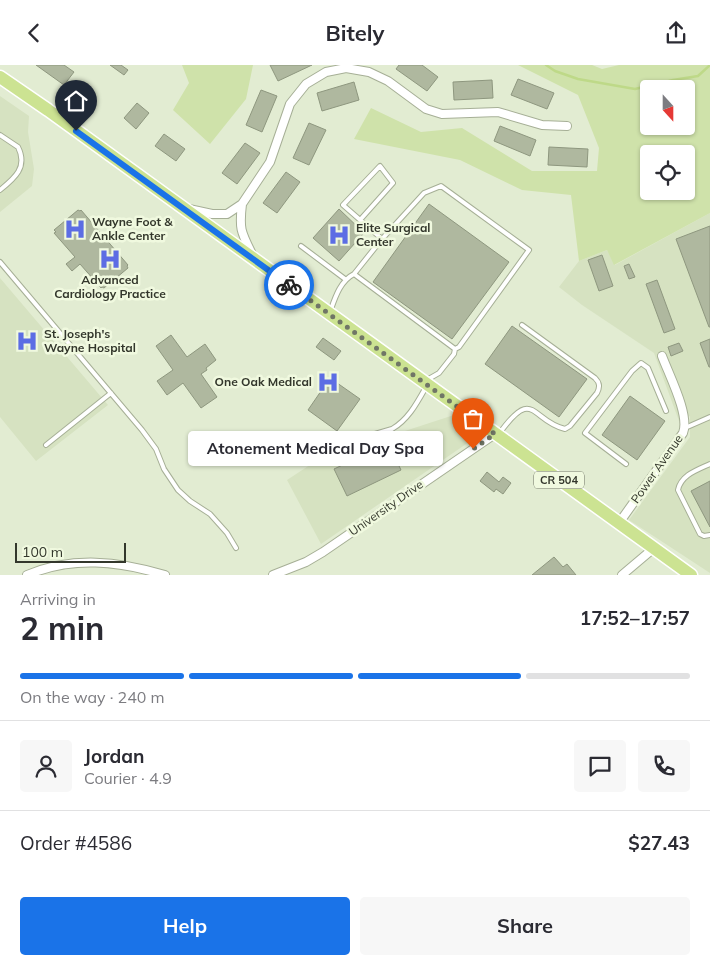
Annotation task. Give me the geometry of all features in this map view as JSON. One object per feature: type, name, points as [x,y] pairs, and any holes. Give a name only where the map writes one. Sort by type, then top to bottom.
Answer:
[{"type":"main road","name":"CR 504","points":[[1,79],[182,207],[691,575]]},
{"type":"street","points":[[182,207],[212,214],[227,215],[242,204],[270,162],[290,104],[306,84],[326,72],[341,67],[369,72],[388,81],[426,109],[442,114],[498,112],[542,125],[567,126]]},
{"type":"street","points":[[242,204],[240,223],[242,235],[254,259]]},
{"type":"street","name":"Power Avenue","points":[[619,523],[685,428],[684,415],[662,356]]},
{"type":"street","name":"University Drive","points":[[273,575],[289,570],[323,552],[496,435]]},
{"type":"street","points":[[622,575],[654,548]]},
{"type":"street","points":[[27,575],[49,567],[86,562],[118,563],[165,575]]},
{"type":"lane","points":[[0,135],[18,147],[22,161],[21,169],[15,177],[0,190]]},
{"type":"lane","points":[[360,219],[393,183],[380,166],[344,205],[382,239]]},
{"type":"lane","points":[[330,314],[335,298],[345,279],[354,274],[382,239],[424,193],[441,186],[529,250],[459,347],[455,349],[454,355],[439,373],[425,383],[417,403],[398,425],[392,429],[334,446]]},
{"type":"lane","points":[[301,246],[345,279]]},
{"type":"lane","points":[[0,262],[156,449],[164,469],[178,490],[190,501],[210,514],[227,533],[236,548]]},
{"type":"lane","points":[[354,274],[455,349]]},
{"type":"lane","points":[[496,435],[509,419],[520,411],[527,409],[535,411],[559,427],[565,429],[570,427],[599,388],[595,378],[522,325]]},
{"type":"lane","points":[[626,464],[585,433],[632,371],[641,363],[648,368],[666,411]]},
{"type":"lane","points":[[46,445],[111,393]]},
{"type":"lane","points":[[685,428],[710,417]]},
{"type":"lane","points":[[710,464],[686,476],[678,490],[700,534],[704,536],[710,535]]},
{"type":"shaded area","points":[[0,96],[29,116],[28,132],[34,169],[32,186],[0,212]]},
{"type":"shaded area","points":[[710,213],[710,573],[629,520],[690,437],[690,416],[679,421],[654,353],[582,305],[559,287],[579,261],[607,250],[615,265]]},
{"type":"shaded area","name":"St. Joseph's Wayne Hospital","points":[[0,278],[108,405],[36,461],[0,417]]},
{"type":"shaded area","points":[[454,415],[471,427],[473,434],[469,442],[321,544],[287,480],[319,459]]},
{"type":"green space","points":[[182,65],[253,65],[246,99],[210,144],[173,110],[189,83]]},
{"type":"green space","points":[[518,65],[592,65],[602,69],[619,65],[710,65],[710,213],[614,265],[607,250],[579,261],[571,195],[522,190],[460,160],[354,139],[371,108],[421,132],[462,128],[532,171],[597,171],[599,148],[578,95]]},
{"type":"building","points":[[36,65],[64,65],[74,72],[64,85]]},
{"type":"building","points":[[110,65],[121,65],[128,70],[124,75]]},
{"type":"building","points":[[270,65],[312,65],[278,81]]},
{"type":"building","points":[[399,65],[422,65],[438,77],[427,91],[396,69]]},
{"type":"building","points":[[518,79],[554,93],[547,109],[511,95]]},
{"type":"building","points":[[492,80],[493,98],[454,100],[453,82]]},
{"type":"building","points":[[354,82],[359,100],[322,111],[317,93]]},
{"type":"building","points":[[261,90],[277,96],[262,132],[246,125]]},
{"type":"building","points":[[137,103],[149,113],[136,129],[124,118]]},
{"type":"building","points":[[309,123],[326,130],[309,165],[293,158]]},
{"type":"building","points":[[500,126],[536,140],[530,156],[494,141]]},
{"type":"building","points":[[164,134],[185,149],[176,161],[155,146]]},
{"type":"building","points":[[245,143],[260,153],[237,184],[222,173]]},
{"type":"building","points":[[549,147],[588,149],[587,167],[548,165]]},
{"type":"building","points":[[286,172],[300,182],[277,213],[263,203]]},
{"type":"building","points":[[429,204],[509,262],[452,339],[373,282]]},
{"type":"building","name":"Elite Surgical Center","points":[[339,209],[364,233],[339,261],[313,238]]},
{"type":"building","points":[[78,210],[81,210],[128,265],[128,268],[104,288],[101,288],[80,264],[72,271],[66,264],[75,257],[54,233],[56,232],[54,230]]},
{"type":"building","points":[[710,226],[710,327],[709,327],[676,239]]},
{"type":"building","points":[[602,255],[613,286],[599,291],[588,260]]},
{"type":"building","points":[[629,264],[635,277],[629,279],[624,266]]},
{"type":"building","points":[[657,280],[675,329],[664,333],[646,284]]},
{"type":"building","points":[[512,326],[587,379],[559,417],[485,364]]},
{"type":"building","points":[[171,335],[187,357],[205,344],[216,360],[201,374],[217,397],[201,408],[183,383],[167,395],[157,381],[173,370],[156,346]]},
{"type":"building","points":[[323,338],[341,351],[334,360],[316,347]]},
{"type":"building","points":[[710,339],[710,367],[709,367],[700,343]]},
{"type":"building","points":[[679,343],[683,351],[671,356],[668,347]]},
{"type":"building","points":[[330,378],[360,399],[337,431],[308,410]]},
{"type":"building","points":[[630,396],[665,421],[637,460],[602,435]]},
{"type":"building","points":[[387,441],[401,470],[347,496],[334,469],[368,453],[367,451]]},
{"type":"building","points":[[487,472],[499,482],[503,477],[511,483],[503,494],[496,489],[494,492],[480,481]]},
{"type":"building","points":[[710,481],[710,527],[691,491]]},
{"type":"building","points":[[554,557],[563,567],[567,564],[576,575],[532,575]]},
{"type":"waterway","points":[[546,65],[555,71],[578,79],[635,89],[698,76],[710,65]]},
{"type":"way so far","points":[[289,285],[495,434],[473,449]]},
{"type":"place","name":"Wayne Foot & Ankle Center","points":[[75,229]]},
{"type":"place","name":"Elite Surgical Center","points":[[339,235]]},
{"type":"place","name":"Advanced Cardiology Practice","points":[[110,259]]},
{"type":"place","name":"St. Joseph's Wayne Hospital","points":[[27,341]]},
{"type":"place","name":"One Oak Medical","points":[[328,382]]},
{"type":"place","name":"Atonement Medical Day Spa","points":[[473,449]]},
{"type":"route","points":[[76,131],[289,285]]}]
